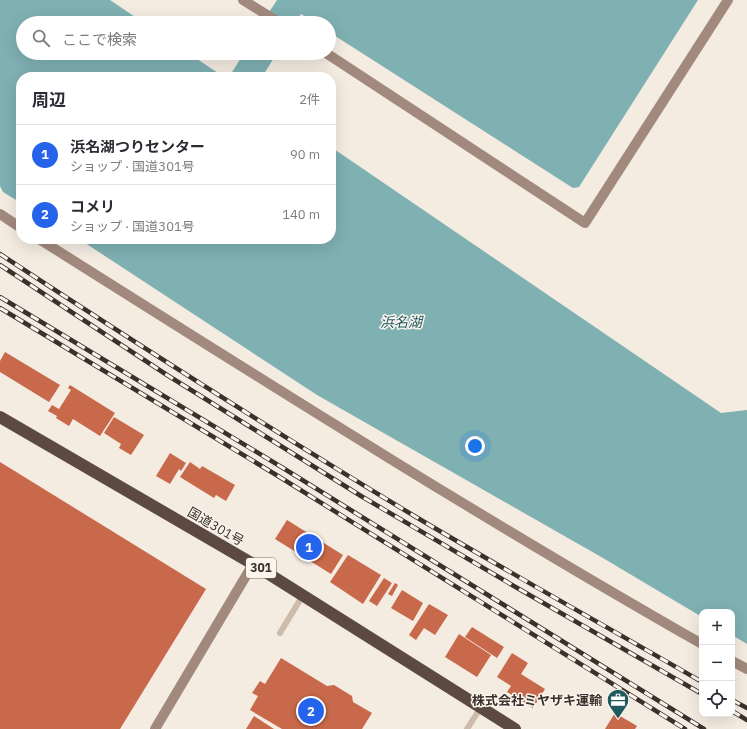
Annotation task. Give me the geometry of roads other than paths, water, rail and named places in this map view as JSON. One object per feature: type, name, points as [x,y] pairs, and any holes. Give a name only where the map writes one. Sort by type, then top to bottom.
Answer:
[{"type":"highway","name":"国道301号","points":[[0,417],[254,564],[515,729]]},
{"type":"street","points":[[243,0],[270,16]]},
{"type":"street","points":[[336,60],[585,223],[728,0]]},
{"type":"street","points":[[0,214],[16,225]]},
{"type":"street","points":[[47,244],[432,485],[643,611],[699,642]]},
{"type":"street","points":[[154,729],[254,564]]},
{"type":"street","points":[[735,663],[747,669]]},
{"type":"lane","points":[[280,633],[303,595]]},
{"type":"lane","points":[[467,729],[480,707]]},
{"type":"water","points":[[0,0],[110,0],[134,16],[16,16],[16,60],[198,60],[216,72],[16,72],[16,200],[3,192],[0,186]]},
{"type":"water","points":[[277,0],[698,0],[579,187],[573,188],[336,36],[336,16],[304,16],[301,14],[300,16],[267,16]]},
{"type":"water","points":[[240,60],[273,60],[265,72],[232,72]]},
{"type":"water","name":"浜名湖","points":[[336,150],[721,413],[747,410],[747,644],[735,637],[735,609],[699,609],[699,615],[603,558],[317,395],[87,244],[336,244]]},
{"type":"railway","points":[[0,254],[206,387],[363,485],[487,559],[700,681]]},
{"type":"railway","points":[[0,265],[167,375],[361,496],[699,692]]},
{"type":"railway","points":[[0,297],[283,468],[704,729]]},
{"type":"railway","points":[[0,308],[278,476],[685,729]]},
{"type":"railway","points":[[735,702],[747,708]]},
{"type":"railway","points":[[735,713],[747,720]]},
{"type":"place","name":"浜名湖つりセンター","points":[[309,547]]},
{"type":"place","name":"コメリ","points":[[311,711]]},
{"type":"place","name":"株式会社ミヤザキ運輸","points":[[618,720]]}]
